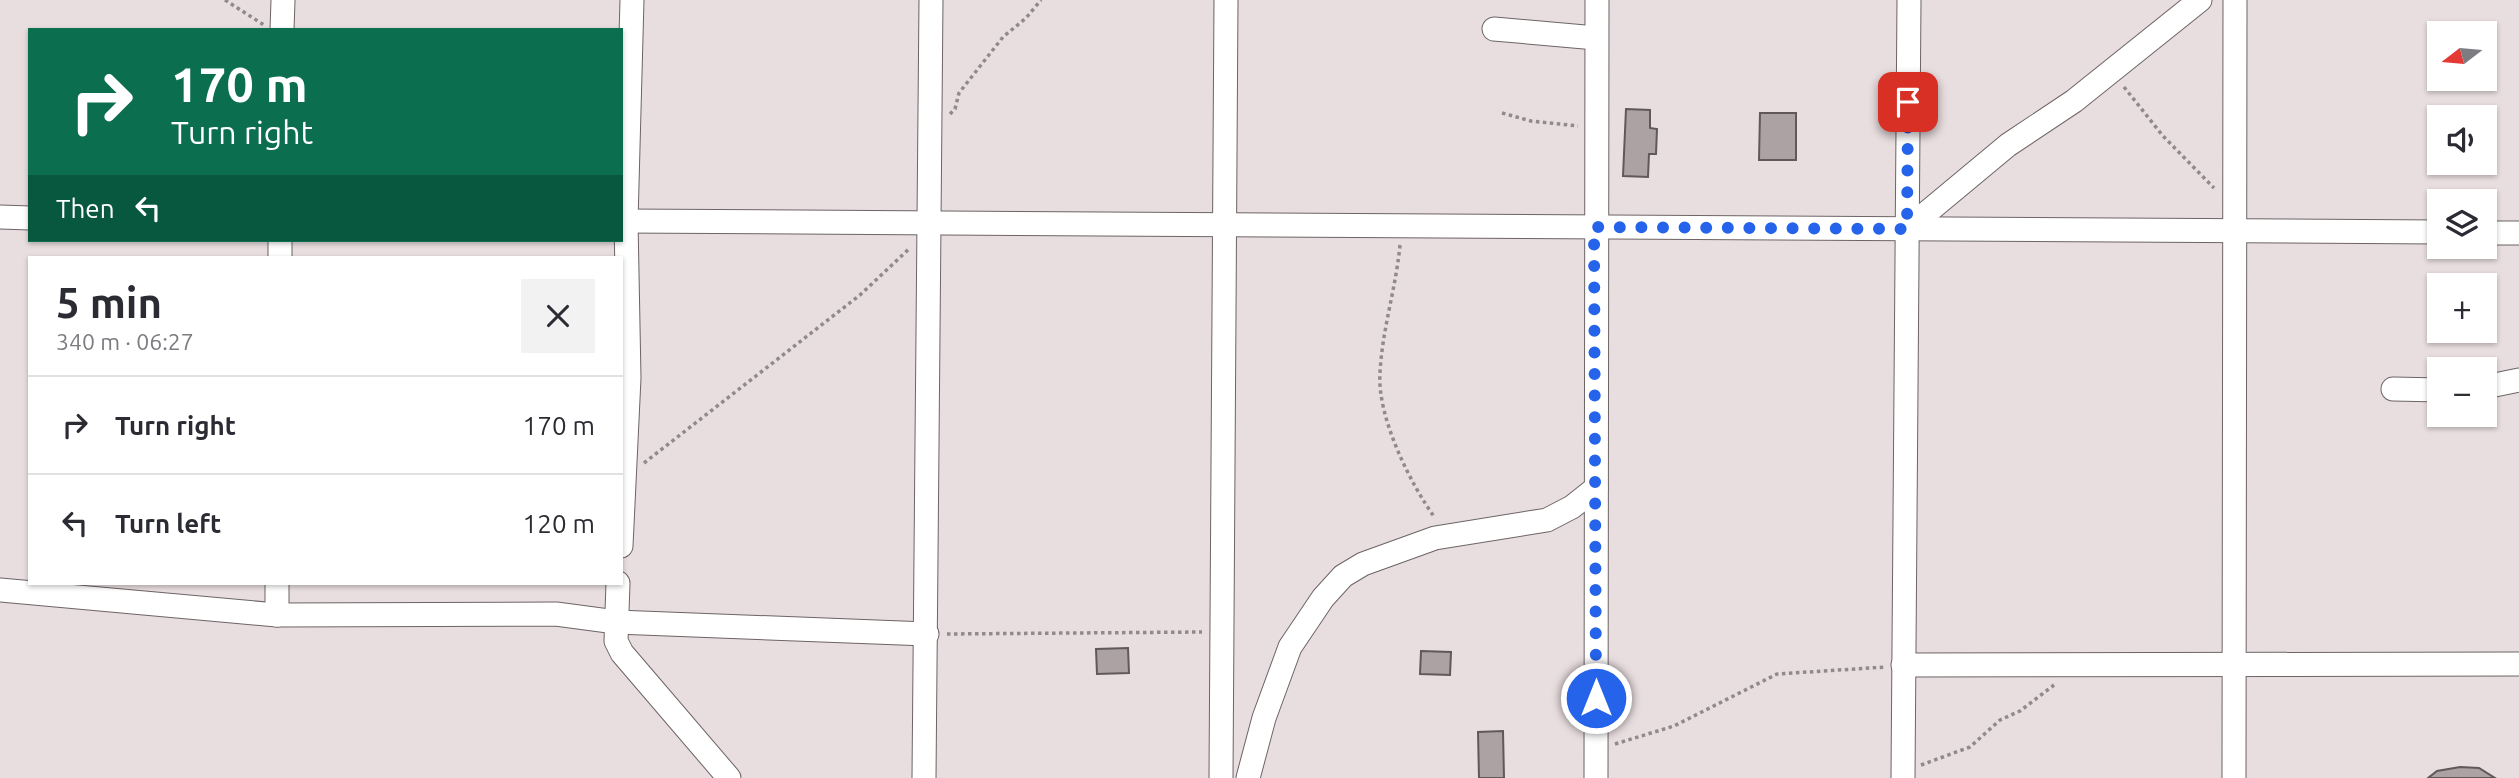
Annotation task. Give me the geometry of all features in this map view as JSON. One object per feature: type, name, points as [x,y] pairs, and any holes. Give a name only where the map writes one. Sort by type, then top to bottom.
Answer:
[{"type":"street","points":[[282,28],[283,0]]},
{"type":"street","points":[[623,518],[629,378],[624,221],[632,0]]},
{"type":"street","points":[[924,778],[928,634],[926,355],[930,227],[931,0]]},
{"type":"street","points":[[1221,778],[1226,0]]},
{"type":"street","points":[[1596,778],[1594,227],[1597,0]]},
{"type":"street","points":[[1903,776],[1909,0]]},
{"type":"street","points":[[1907,229],[2008,145],[2074,101],[2200,0]]},
{"type":"street","points":[[2234,778],[2235,0]]},
{"type":"street","points":[[1494,29],[1596,38]]},
{"type":"street","points":[[0,217],[28,218]]},
{"type":"street","points":[[624,221],[930,227],[1224,225],[1907,229],[2234,220],[2427,231]]},
{"type":"street","points":[[2497,233],[2519,233]]},
{"type":"street","points":[[2497,385],[2519,380]]},
{"type":"street","points":[[2393,389],[2427,390]]},
{"type":"street","points":[[1248,778],[1280,669],[1290,647],[1323,598],[1343,576],[1363,564],[1447,536],[1547,520],[1572,508],[1597,488]]},
{"type":"street","points":[[277,585],[277,615]]},
{"type":"street","points":[[618,585],[616,641],[629,664],[729,778]]},
{"type":"street","points":[[0,590],[277,615],[556,614],[615,622],[928,634]]},
{"type":"street","points":[[1903,665],[2234,662],[2519,664]]},
{"type":"path","points":[[225,0],[269,28]]},
{"type":"path","points":[[930,118],[953,111],[959,93],[992,51],[1041,0]]},
{"type":"path","points":[[2112,70],[2162,136],[2234,220]]},
{"type":"path","points":[[1502,113],[1531,121],[1578,126],[1595,135]]},
{"type":"path","points":[[1402,226],[1380,377],[1390,426],[1409,475],[1447,536]]},
{"type":"path","points":[[626,475],[860,295],[930,227]]},
{"type":"path","points":[[928,634],[1222,632]]},
{"type":"path","points":[[1596,749],[1655,734],[1784,672],[1903,665]]},
{"type":"path","points":[[1903,776],[1970,747],[2000,720],[2020,711],[2057,683]]},
{"type":"building","points":[[1626,109],[1650,110],[1650,128],[1657,129],[1656,154],[1649,154],[1648,177],[1623,176]]},
{"type":"building","points":[[1760,113],[1796,113],[1796,160],[1759,160]]},
{"type":"building","points":[[1128,648],[1129,673],[1097,674],[1096,649]]},
{"type":"building","points":[[1421,651],[1451,652],[1450,675],[1420,674]]},
{"type":"building","points":[[1503,731],[1504,778],[1479,778],[1478,732]]},
{"type":"building","points":[[2460,767],[2479,768],[2495,778],[2428,778],[2437,771]]},
{"type":"route","points":[[1596,698],[1594,227],[1907,229],[1908,102]]}]
